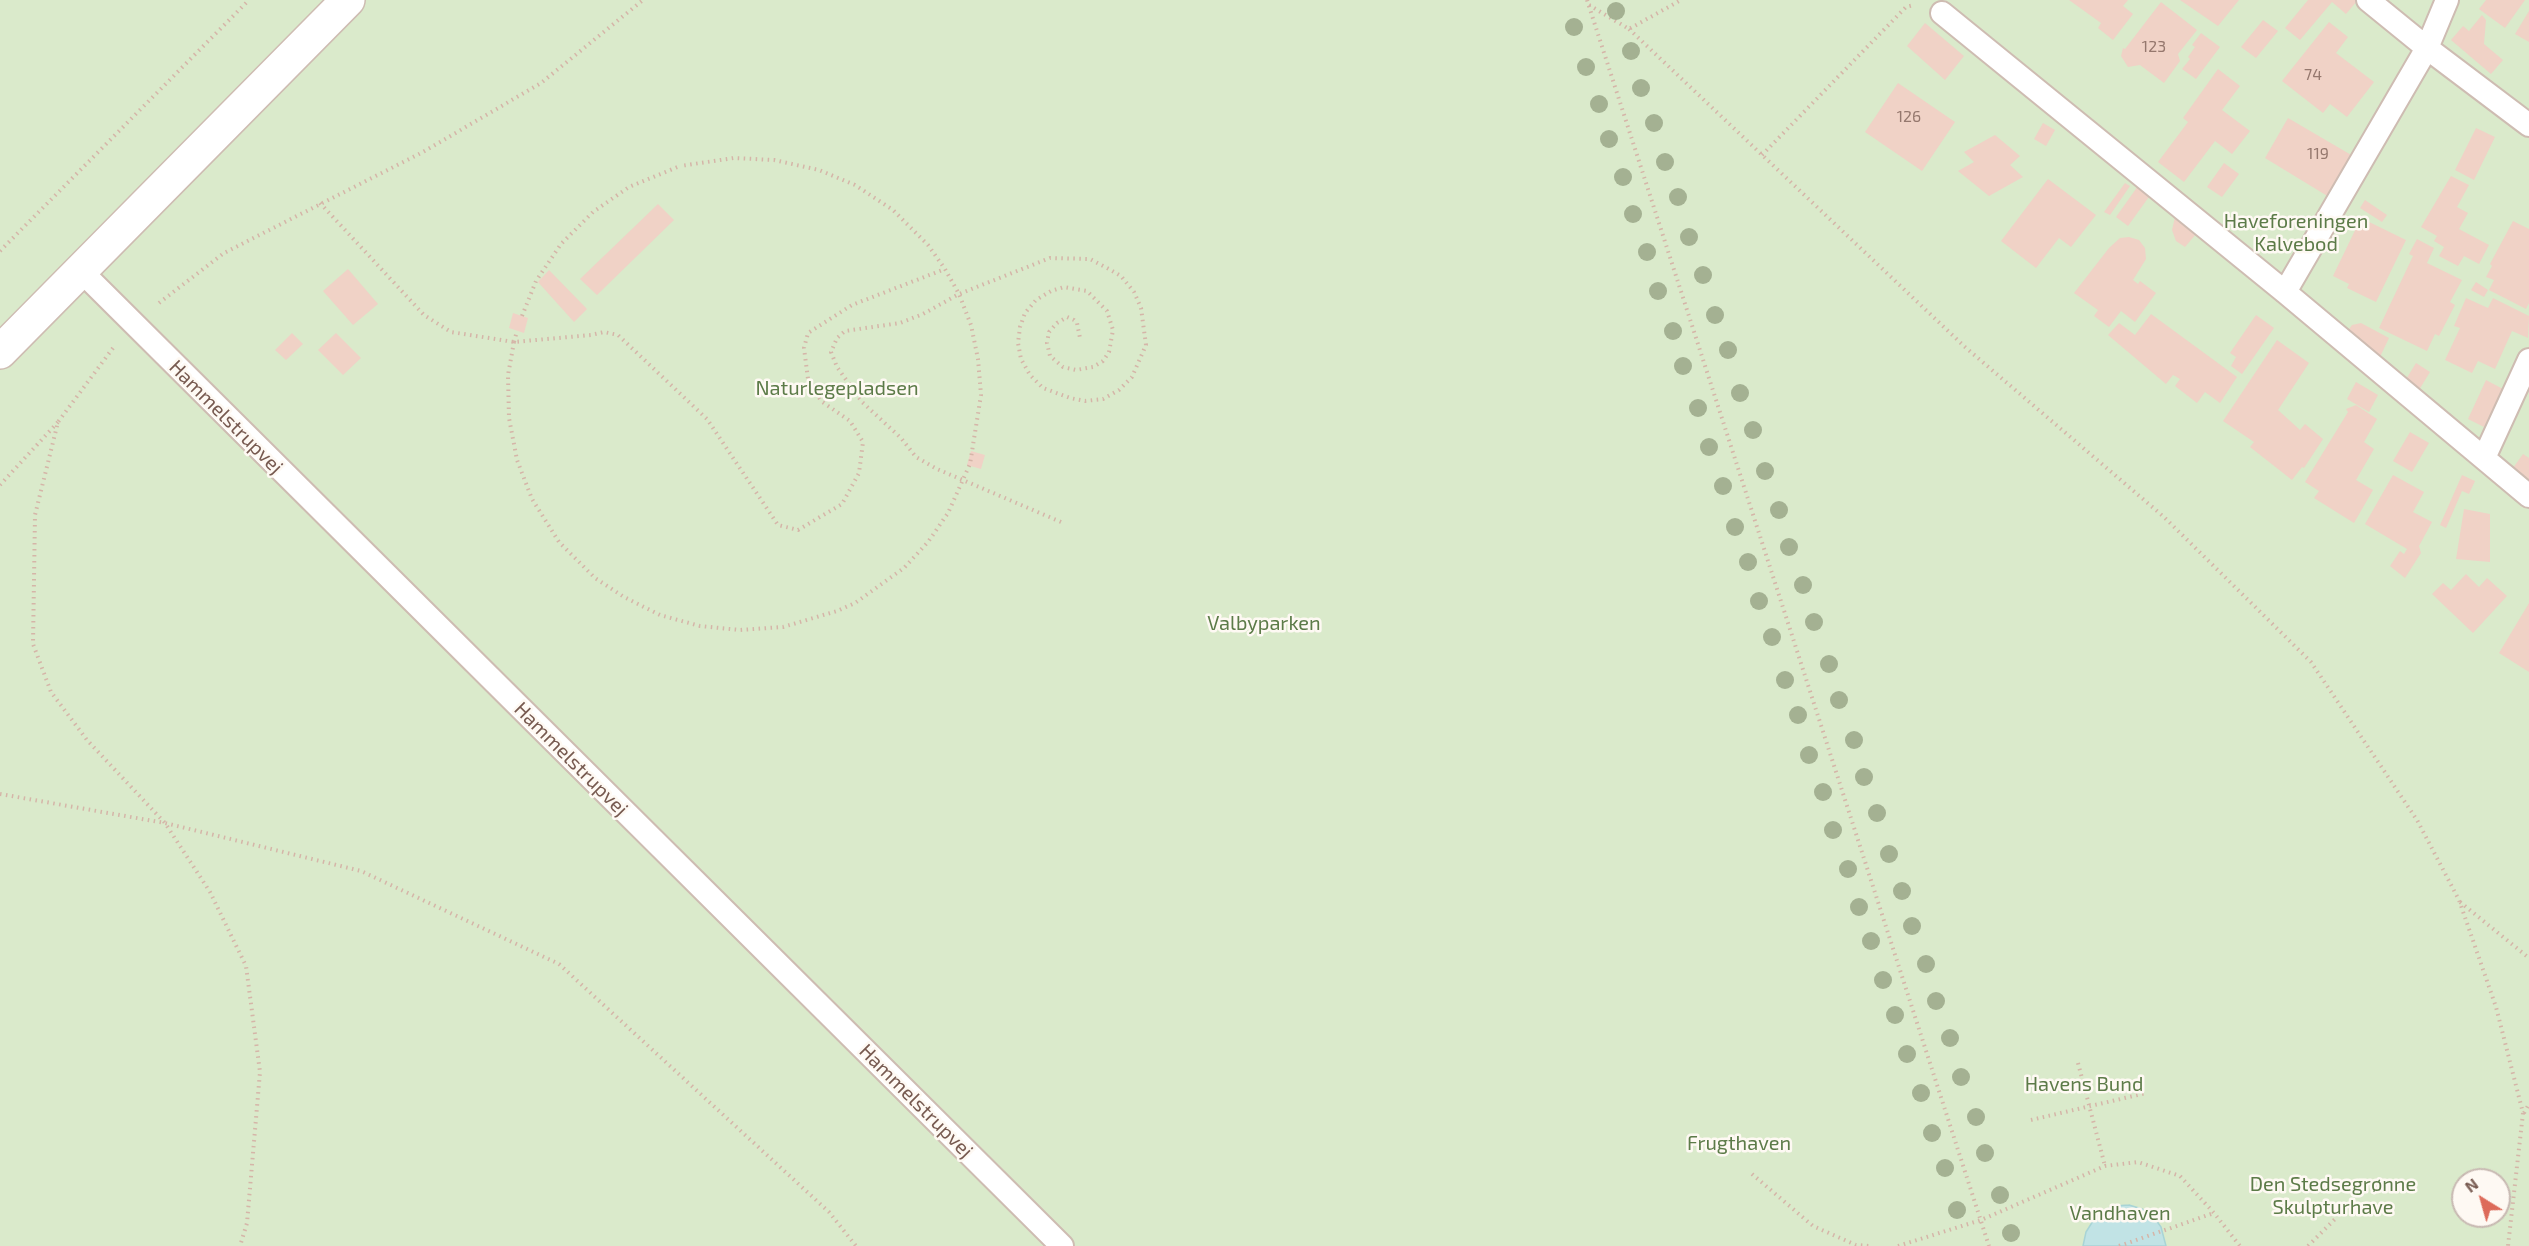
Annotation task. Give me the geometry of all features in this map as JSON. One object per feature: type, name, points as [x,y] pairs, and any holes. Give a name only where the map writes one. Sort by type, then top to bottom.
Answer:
[{"type":"street","points":[[0,352],[348,0]]},
{"type":"lane","points":[[2368,0],[2529,125]]},
{"type":"lane","points":[[2285,292],[2427,48],[2447,0]]},
{"type":"lane","points":[[1942,13],[2285,292],[2529,496]]},
{"type":"lane","name":"Hammelstrupvej","points":[[81,271],[1062,1246]]},
{"type":"lane","points":[[2484,458],[2529,360]]},
{"type":"path","points":[[0,251],[249,0]]},
{"type":"path","points":[[0,484],[58,422],[132,324],[224,253],[423,152],[541,83],[643,0]]},
{"type":"path","points":[[1629,29],[1682,0]]},
{"type":"path","points":[[1587,2],[1629,29],[1965,347],[2164,517],[2311,662],[2417,820],[2459,900],[2496,1007],[2523,1113],[2508,1246]]},
{"type":"path","points":[[1587,2],[1989,1246]]},
{"type":"path","points":[[1762,155],[1906,7],[1919,3],[1942,13]]},
{"type":"path","points":[[517,331],[508,375],[509,418],[517,460],[532,500],[559,542],[588,572],[624,597],[660,615],[700,626],[740,630],[783,627],[855,603],[904,568],[928,542],[948,513],[964,480],[974,448],[981,395],[978,359],[971,325],[959,294],[928,245],[893,210],[855,185],[819,170],[774,159],[734,158],[680,166],[629,187],[593,213],[561,244],[536,281],[522,316]]},
{"type":"path","points":[[320,203],[424,315],[451,332],[514,342],[604,332],[618,335],[707,419],[778,525],[798,530],[842,504],[859,473],[863,442],[850,421],[821,402],[808,379],[804,348],[808,333],[852,305],[945,269]]},
{"type":"path","points":[[1061,522],[937,469],[916,457],[901,438],[862,402],[837,367],[831,352],[837,338],[845,331],[900,323],[923,314],[959,294],[1050,258],[1090,259],[1121,276],[1134,292],[1142,308],[1146,345],[1132,377],[1119,390],[1103,399],[1085,401],[1043,388],[1030,375],[1021,359],[1018,343],[1025,313],[1036,300],[1051,291],[1064,287],[1087,291],[1107,311],[1113,330],[1109,352],[1103,361],[1085,370],[1063,367],[1050,356],[1047,343],[1049,332],[1067,317],[1077,323],[1080,338]]},
{"type":"path","points":[[58,422],[35,515],[33,644],[51,692],[81,732],[165,823],[210,892],[246,966],[260,1072],[247,1223],[240,1246]]},
{"type":"path","points":[[0,794],[165,823],[361,871],[559,964],[829,1212],[856,1246]]},
{"type":"path","points":[[2459,900],[2529,958]]},
{"type":"path","points":[[2078,1063],[2105,1166]]},
{"type":"path","points":[[2031,1120],[2146,1093]]},
{"type":"path","points":[[2523,1113],[2529,1104]]},
{"type":"path","points":[[1898,1246],[1981,1220],[2105,1166],[2138,1162],[2180,1176],[2214,1212],[2241,1246]]},
{"type":"path","points":[[1752,1174],[1813,1226],[1856,1245],[1870,1246]]},
{"type":"path","points":[[2119,1246],[2214,1212]]},
{"type":"path","points":[[2308,1246],[2335,1219]]},
{"type":"green space","name":"Valbyparken","points":[[0,0],[2529,0],[2529,1246],[0,1246]]},
{"type":"water","points":[[2129,1205],[2153,1216],[2161,1227],[2166,1246],[2083,1246],[2086,1232],[2102,1211],[2115,1206]]},
{"type":"building","points":[[2069,0],[2128,0],[2123,6],[2133,14],[2113,40],[2098,28],[2101,23]]},
{"type":"building","points":[[2180,0],[2239,0],[2218,26]]},
{"type":"building","points":[[2308,0],[2357,1],[2346,14],[2332,2],[2300,40],[2285,28]]},
{"type":"building","points":[[2486,0],[2525,0],[2505,28],[2479,9]]},
{"type":"building","points":[[2161,2],[2197,30],[2178,54],[2180,61],[2164,83],[2140,65],[2128,67],[2121,56],[2123,48],[2125,49]]},
{"type":"building","points":[[2529,11],[2529,42],[2515,34]]},
{"type":"building","points":[[2482,15],[2486,20],[2484,44],[2503,60],[2491,74],[2451,40],[2463,26],[2469,31]]},
{"type":"building","points":[[2263,20],[2278,31],[2256,58],[2241,47]]},
{"type":"building","points":[[2329,22],[2348,37],[2336,53],[2374,82],[2347,117],[2330,104],[2323,113],[2282,81]]},
{"type":"building","points":[[1925,23],[1964,56],[1945,80],[1907,46]]},
{"type":"building","points":[[2201,33],[2220,47],[2196,79],[2182,69],[2190,59],[2188,57],[2195,47],[2192,45]]},
{"type":"building","points":[[2218,69],[2240,86],[2222,110],[2250,131],[2232,154],[2215,141],[2184,182],[2158,162],[2188,122],[2183,118]]},
{"type":"building","points":[[1898,83],[1955,122],[1922,171],[1865,132]]},
{"type":"building","points":[[2288,118],[2353,156],[2329,197],[2265,158]]},
{"type":"building","points":[[2043,123],[2055,130],[2046,146],[2034,139]]},
{"type":"building","points":[[2476,128],[2495,137],[2474,180],[2455,170]]},
{"type":"building","points":[[1995,135],[2020,156],[2010,165],[2023,177],[1989,196],[1958,171],[1974,162],[1964,152]]},
{"type":"building","points":[[2224,163],[2239,174],[2222,197],[2207,187]]},
{"type":"building","points":[[2451,176],[2469,185],[2457,207],[2468,213],[2459,229],[2489,245],[2479,264],[2464,256],[2458,266],[2439,256],[2444,247],[2434,241],[2437,236],[2421,227]]},
{"type":"building","points":[[2048,179],[2096,215],[2071,247],[2059,238],[2036,268],[2001,241]]},
{"type":"building","points":[[2125,183],[2130,186],[2110,215],[2104,212]]},
{"type":"building","points":[[2138,186],[2151,194],[2128,226],[2116,217]]},
{"type":"building","points":[[2365,200],[2387,215],[2382,222],[2360,208]]},
{"type":"building","points":[[658,204],[674,220],[597,295],[580,279]]},
{"type":"building","points":[[2175,217],[2196,234],[2185,247],[2176,241],[2172,230]]},
{"type":"building","points":[[2361,218],[2406,240],[2376,302],[2347,288],[2349,284],[2333,276]]},
{"type":"building","points":[[2513,221],[2529,229],[2529,303],[2526,309],[2489,290],[2494,280],[2486,277],[2492,266],[2490,264]]},
{"type":"building","points":[[2129,237],[2139,240],[2145,248],[2146,259],[2133,280],[2138,284],[2140,281],[2156,293],[2135,322],[2121,311],[2109,327],[2094,316],[2098,310],[2074,293],[2109,248],[2120,238]]},
{"type":"building","points":[[2417,239],[2434,248],[2427,263],[2462,280],[2450,302],[2455,305],[2439,336],[2435,334],[2427,351],[2379,328],[2413,256],[2409,254]]},
{"type":"building","points":[[348,269],[378,304],[353,325],[323,291]]},
{"type":"building","points":[[549,270],[587,309],[574,322],[538,282]]},
{"type":"building","points":[[2476,282],[2488,290],[2484,297],[2471,290]]},
{"type":"building","points":[[2466,298],[2488,308],[2493,298],[2529,316],[2528,338],[2512,331],[2495,369],[2478,361],[2472,373],[2445,360],[2460,328],[2454,326]]},
{"type":"building","points":[[513,313],[528,318],[524,333],[509,328]]},
{"type":"building","points":[[2151,314],[2237,377],[2220,403],[2205,392],[2197,403],[2175,386],[2180,379],[2173,375],[2166,384],[2108,335],[2119,323],[2135,335]]},
{"type":"building","points":[[2256,315],[2274,328],[2242,374],[2231,366],[2236,357],[2230,353]]},
{"type":"building","points":[[2361,323],[2389,338],[2379,359],[2345,335],[2352,325]]},
{"type":"building","points":[[292,333],[303,344],[286,360],[275,350]]},
{"type":"building","points":[[336,333],[361,358],[343,375],[318,350]]},
{"type":"building","points":[[2277,340],[2309,363],[2278,410],[2300,430],[2305,424],[2323,439],[2304,468],[2302,467],[2292,480],[2250,447],[2254,442],[2223,421]]},
{"type":"building","points":[[2416,363],[2430,372],[2419,390],[2405,381]]},
{"type":"building","points":[[2486,380],[2503,389],[2484,427],[2468,419]]},
{"type":"building","points":[[2356,382],[2378,395],[2369,412],[2347,399]]},
{"type":"building","points":[[2356,405],[2377,419],[2364,442],[2374,449],[2356,480],[2373,490],[2354,523],[2314,498],[2319,491],[2305,482],[2348,412],[2346,409]]},
{"type":"building","points":[[2410,432],[2429,443],[2412,472],[2393,461]]},
{"type":"building","points":[[971,451],[985,455],[981,469],[967,465]]},
{"type":"building","points":[[2523,454],[2529,458],[2529,481],[2513,468]]},
{"type":"building","points":[[2393,475],[2424,492],[2413,512],[2432,522],[2419,546],[2421,553],[2405,578],[2390,566],[2400,551],[2404,554],[2407,549],[2365,524]]},
{"type":"building","points":[[2462,475],[2475,481],[2469,494],[2462,491],[2446,528],[2440,525]]},
{"type":"building","points":[[2464,509],[2490,514],[2490,562],[2456,559]]},
{"type":"building","points":[[2466,574],[2479,587],[2487,578],[2507,596],[2473,633],[2432,594],[2443,583],[2451,590]]},
{"type":"building","points":[[2529,603],[2529,672],[2499,653]]},
{"type":"park label","name":"Haveforeningen Kalvebod","points":[[2296,232]]},
{"type":"park label","name":"Naturlegepladsen","points":[[837,388]]},
{"type":"park label","name":"Havens Bund","points":[[2084,1084]]},
{"type":"park label","name":"Frugthaven","points":[[1739,1143]]},
{"type":"park label","name":"Den Stedsegrønne Skulpturhave","points":[[2333,1196]]},
{"type":"park label","name":"Vandhaven","points":[[2120,1213]]}]
